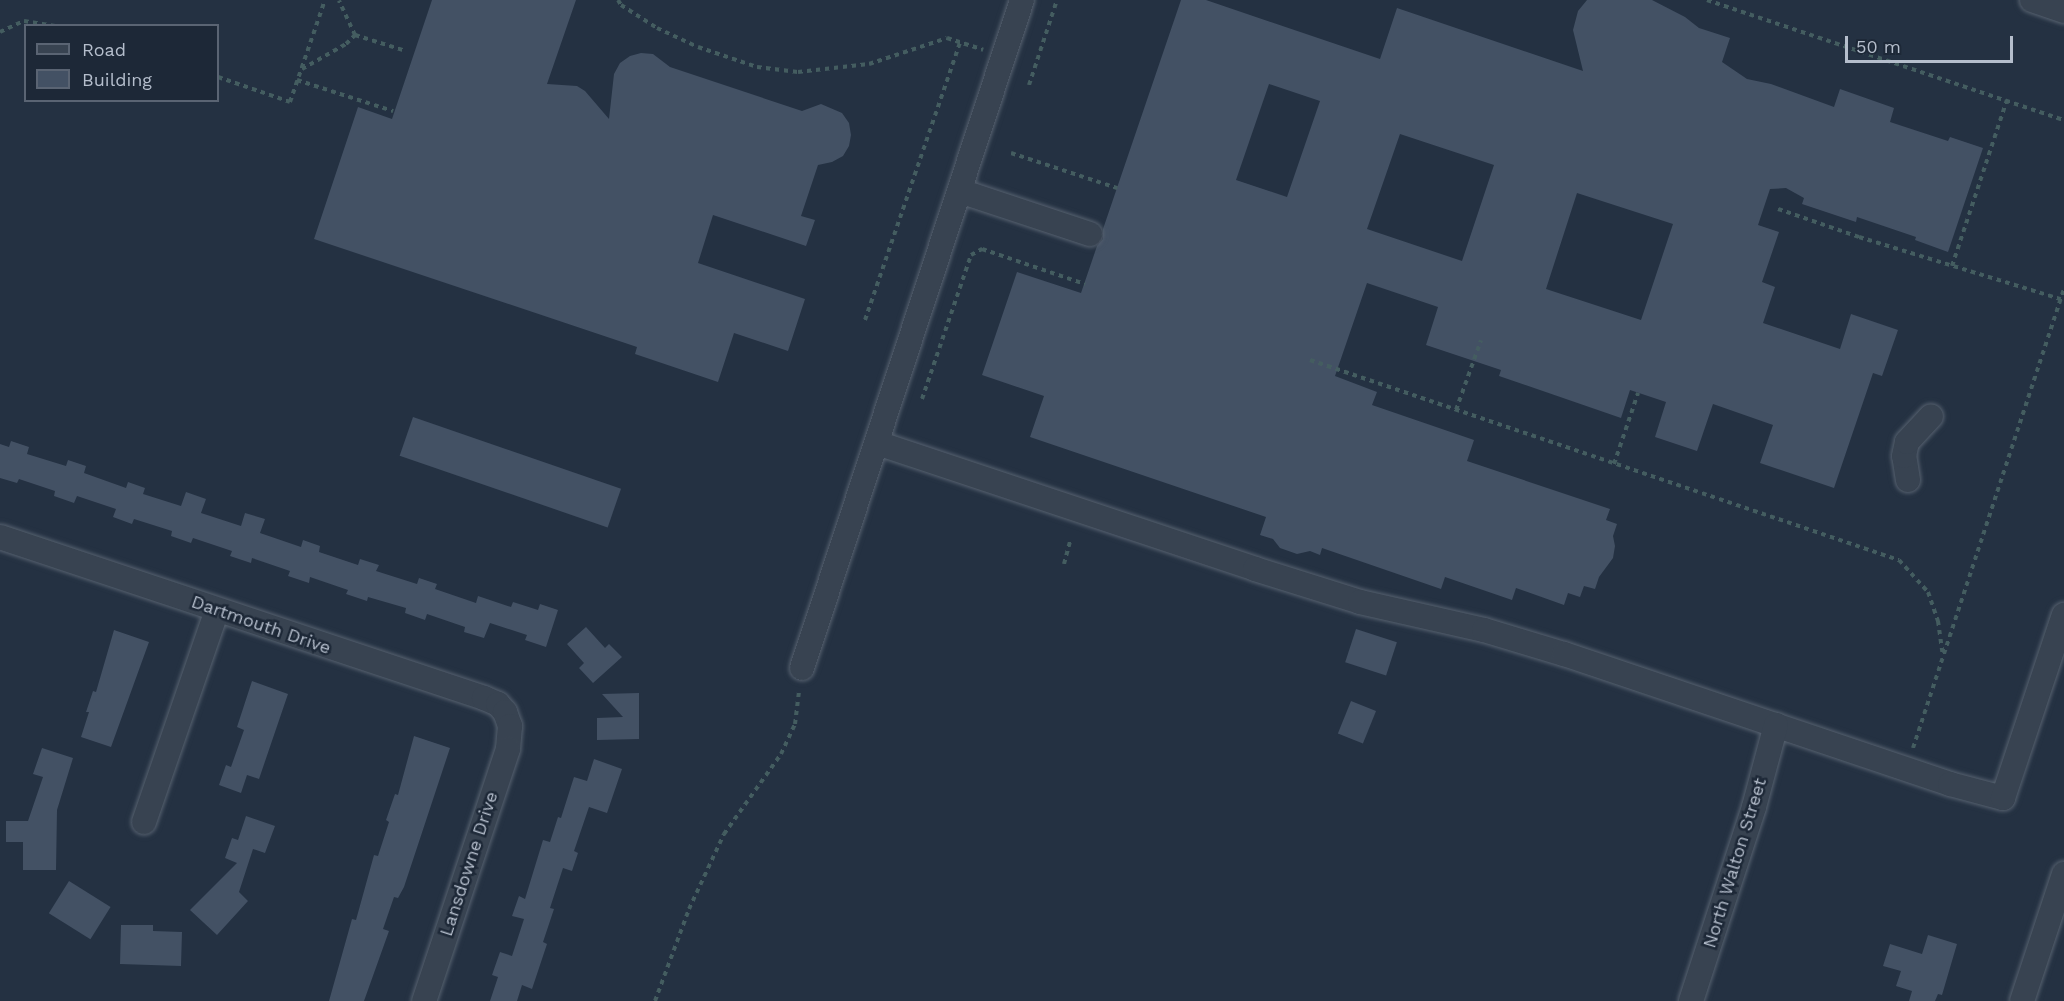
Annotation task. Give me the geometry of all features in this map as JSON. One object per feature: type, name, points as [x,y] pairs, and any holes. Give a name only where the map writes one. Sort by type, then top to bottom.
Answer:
[{"type":"street","points":[[802,668],[1022,0]]},
{"type":"street","points":[[2032,0],[2064,10]]},
{"type":"street","points":[[960,191],[1090,234]]},
{"type":"street","points":[[1908,480],[1904,456],[1906,442],[1930,416]]},
{"type":"street","points":[[877,443],[1255,569],[1360,602],[1485,630],[1629,675],[1950,784],[2003,798],[2064,615]]},
{"type":"street","name":"Dartmouth Drive","points":[[0,537],[484,698],[498,704],[506,712],[510,726]]},
{"type":"street","points":[[144,822],[217,610]]},
{"type":"street","name":"North Walton Street","points":[[1691,1001],[1754,807],[1776,725]]},
{"type":"street","name":"Lansdowne Drive","points":[[424,1001],[508,749],[510,726]]},
{"type":"street","points":[[2022,1001],[2064,874]]},
{"type":"path","points":[[219,77],[290,102],[325,0]]},
{"type":"path","points":[[339,0],[355,35],[406,51]]},
{"type":"path","points":[[618,0],[621,5],[657,28],[688,43],[729,60],[757,67],[798,72],[869,64],[947,38],[988,51]]},
{"type":"path","points":[[1029,85],[1057,0]]},
{"type":"path","points":[[1707,0],[2064,120]]},
{"type":"path","points":[[0,32],[24,21],[44,24]]},
{"type":"path","points":[[301,69],[346,44],[355,35]]},
{"type":"path","points":[[865,320],[960,42]]},
{"type":"path","points":[[297,80],[393,111]]},
{"type":"path","points":[[1952,266],[2007,100]]},
{"type":"path","points":[[1011,153],[1117,188]]},
{"type":"path","points":[[1778,209],[2061,299]]},
{"type":"path","points":[[922,399],[971,255],[982,249],[1084,284]]},
{"type":"path","points":[[1906,751],[1913,748],[2064,290]]},
{"type":"path","points":[[1456,410],[1481,339]]},
{"type":"path","points":[[1310,360],[1899,560],[1928,592],[1938,621],[1943,656]]},
{"type":"path","points":[[1614,464],[1638,393]]},
{"type":"path","points":[[1064,564],[1070,541]]},
{"type":"path","points":[[655,1001],[689,909],[724,834],[781,754],[795,724],[802,668]]},
{"type":"building","points":[[432,0],[576,0],[547,84],[577,86],[585,91],[609,119],[614,74],[620,63],[630,56],[641,53],[653,54],[670,67],[802,111],[821,104],[842,113],[849,123],[851,135],[849,146],[843,156],[832,162],[818,165],[801,216],[815,220],[806,246],[713,215],[698,263],[805,299],[788,351],[734,333],[718,382],[635,354],[637,347],[314,239],[358,107],[392,119]]},
{"type":"building","points":[[1181,0],[1206,0],[1380,59],[1397,8],[1583,71],[1573,30],[1578,11],[1587,0],[1652,0],[1685,17],[1699,28],[1730,38],[1722,62],[1747,79],[1771,84],[1834,107],[1840,89],[1894,108],[1890,122],[1948,141],[1950,137],[1983,148],[1948,252],[1915,240],[1916,237],[1857,217],[1856,222],[1802,204],[1804,198],[1786,188],[1770,189],[1758,225],[1779,232],[1762,282],[1775,287],[1763,323],[1840,349],[1851,314],[1898,330],[1882,376],[1873,373],[1834,488],[1760,463],[1773,425],[1713,404],[1697,451],[1655,437],[1666,402],[1630,390],[1621,418],[1499,376],[1501,370],[1426,345],[1438,307],[1367,283],[1335,376],[1377,392],[1372,405],[1474,440],[1467,461],[1610,509],[1606,520],[1617,524],[1613,536],[1615,546],[1613,558],[1599,577],[1595,589],[1584,586],[1580,597],[1568,593],[1564,605],[1516,588],[1512,600],[1445,577],[1441,589],[1322,548],[1320,555],[1310,551],[1297,554],[1280,548],[1273,539],[1260,535],[1266,517],[1030,437],[1044,396],[982,375],[1017,272],[1081,293],[1097,246],[1103,239],[1103,229]],"holes":[[[1269,84],[1320,101],[1287,197],[1236,180]],[[1400,134],[1494,165],[1462,261],[1367,229]],[[1577,193],[1673,224],[1641,320],[1546,289]]]},
{"type":"building","points":[[413,417],[621,489],[608,527],[400,456]]},
{"type":"building","points":[[11,441],[29,447],[27,454],[66,466],[68,460],[86,466],[84,473],[126,488],[128,482],[145,488],[143,494],[181,506],[186,492],[206,499],[201,513],[241,526],[245,513],[265,519],[260,533],[301,547],[303,540],[320,546],[319,552],[358,565],[360,559],[379,565],[376,571],[417,584],[419,578],[437,584],[435,589],[476,603],[478,596],[511,607],[513,602],[538,610],[540,604],[558,610],[546,647],[525,640],[527,635],[490,623],[484,638],[464,632],[465,627],[427,614],[425,620],[405,613],[406,608],[368,597],[367,601],[346,594],[348,590],[310,577],[309,583],[288,576],[290,571],[252,558],[251,563],[230,556],[232,551],[193,538],[191,543],[171,536],[172,531],[134,519],[132,524],[113,517],[116,509],[77,496],[74,503],[54,496],[55,491],[19,479],[17,483],[0,478],[0,444],[9,447]]},
{"type":"building","points":[[586,627],[605,648],[609,644],[622,657],[593,683],[579,668],[584,663],[567,644]]},
{"type":"building","points":[[1356,629],[1397,642],[1386,676],[1345,662]]},
{"type":"building","points":[[114,630],[149,642],[111,747],[81,737],[89,712],[86,712],[93,691],[96,692]]},
{"type":"building","points":[[252,681],[288,694],[259,779],[247,775],[241,793],[219,785],[226,765],[231,767],[244,730],[237,727]]},
{"type":"building","points":[[639,693],[639,739],[597,740],[597,718],[623,717],[602,694]]},
{"type":"building","points":[[1351,701],[1376,711],[1363,744],[1338,733]]},
{"type":"building","points":[[414,736],[450,748],[404,887],[398,898],[394,897],[383,929],[389,931],[364,1001],[329,1001],[352,919],[356,920],[374,855],[378,856],[389,822],[386,820],[395,794],[398,795]]},
{"type":"building","points":[[42,748],[73,758],[57,810],[56,870],[23,870],[23,842],[6,842],[6,821],[28,821],[43,777],[33,774]]},
{"type":"building","points":[[594,759],[622,769],[607,813],[589,807],[574,851],[578,853],[572,871],[563,868],[550,908],[554,909],[543,942],[547,944],[532,989],[522,985],[517,1001],[490,1001],[498,977],[492,975],[500,952],[512,956],[524,919],[512,916],[519,896],[525,899],[543,840],[550,842],[558,817],[561,818],[574,777],[587,781]]},
{"type":"building","points":[[246,816],[275,826],[265,853],[253,849],[239,892],[248,901],[217,935],[190,910],[237,863],[225,858],[232,838],[238,840]]},
{"type":"building","points":[[69,881],[111,907],[90,939],[49,913]]},
{"type":"building","points":[[121,925],[153,925],[153,931],[182,932],[181,966],[120,964]]},
{"type":"building","points":[[1928,935],[1957,944],[1942,995],[1938,994],[1935,1001],[1909,1001],[1912,991],[1896,986],[1901,971],[1883,966],[1890,944],[1922,954]]}]
